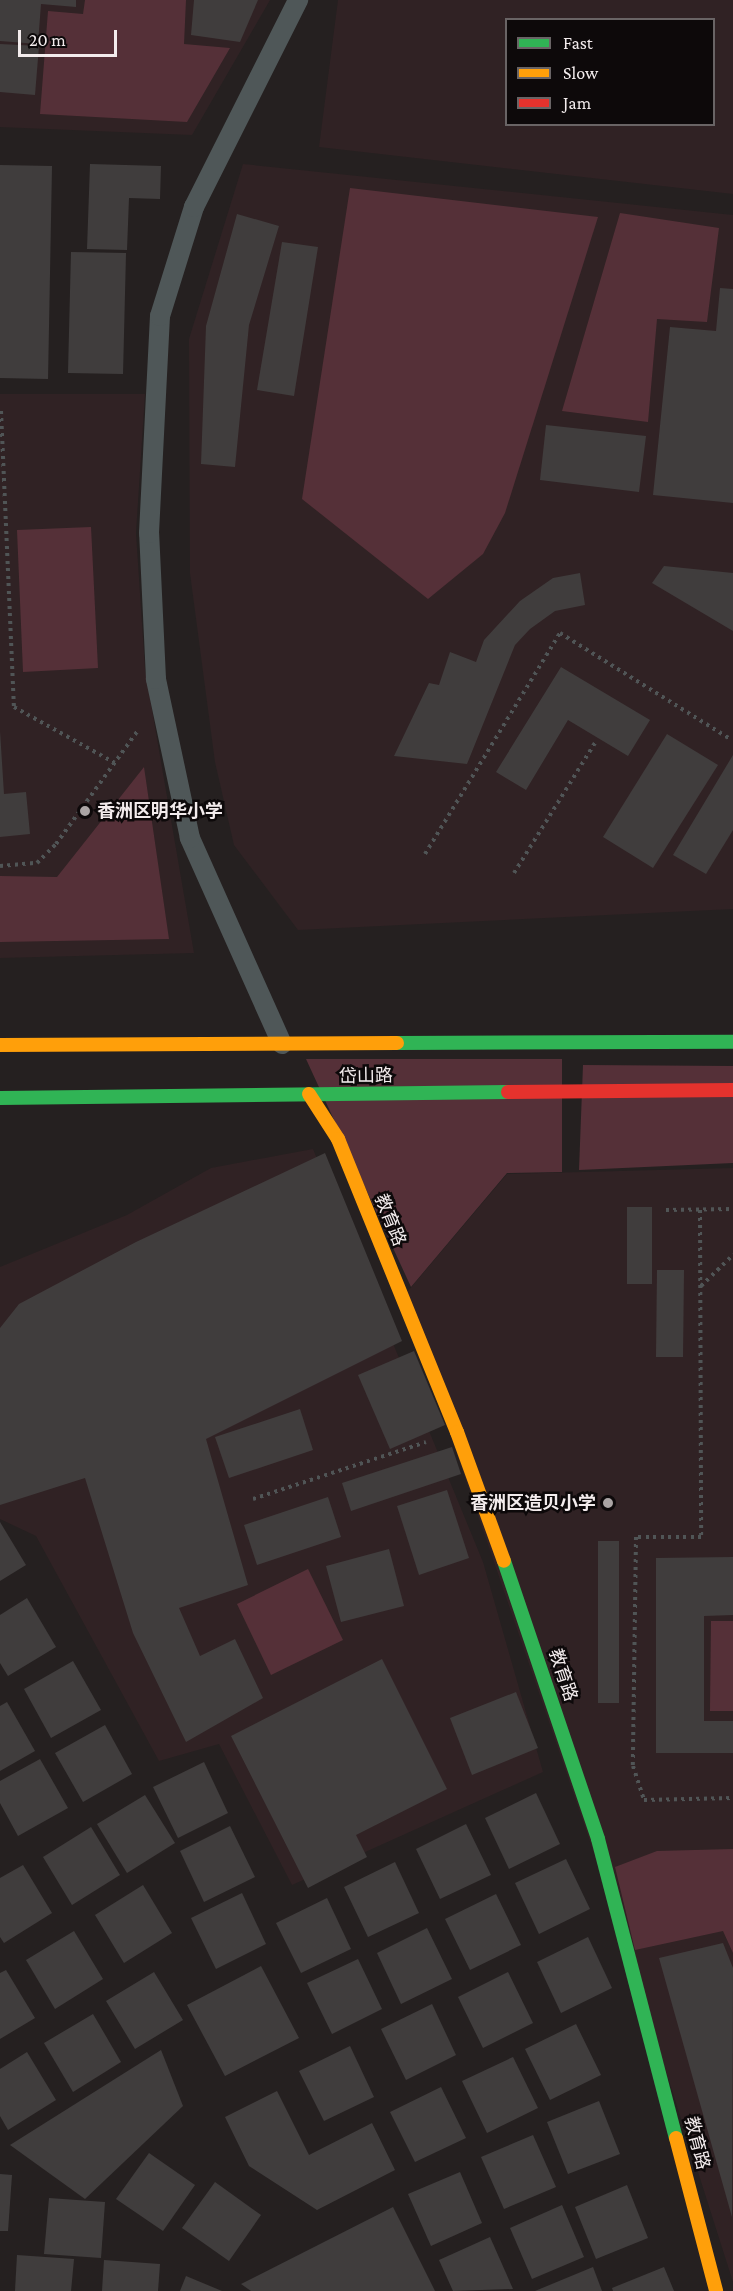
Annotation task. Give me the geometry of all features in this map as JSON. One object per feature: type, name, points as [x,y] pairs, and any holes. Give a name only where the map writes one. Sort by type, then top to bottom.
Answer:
[{"type":"street","name":"岱山路","points":[[0,1045],[733,1042]]},
{"type":"street","name":"岱山路","points":[[0,1098],[733,1090]]},
{"type":"street","name":"教育路","points":[[309,1094],[338,1139],[457,1432],[528,1626],[598,1839],[716,2291]]},
{"type":"lane","points":[[282,1044],[190,838],[156,679],[149,533],[160,316],[194,207],[298,0]]},
{"type":"path","points":[[1,411],[14,706],[115,763]]},
{"type":"path","points":[[425,854],[560,633],[730,739]]},
{"type":"path","points":[[0,866],[37,863],[56,844],[147,721],[164,711]]},
{"type":"path","points":[[514,873],[595,743]]},
{"type":"path","points":[[666,1210],[733,1209]]},
{"type":"path","points":[[700,1210],[701,1537],[636,1537],[633,1766],[644,1800],[733,1798]]},
{"type":"path","points":[[700,1286],[733,1255]]},
{"type":"path","points":[[253,1499],[457,1432]]},
{"type":"shaded area","points":[[0,0],[270,0],[192,135],[0,127]]},
{"type":"shaded area","points":[[85,0],[186,0],[184,44],[230,48],[187,122],[40,114],[48,11],[83,14]]},
{"type":"shaded area","points":[[338,0],[733,0],[733,194],[319,147]]},
{"type":"shaded area","points":[[243,164],[733,215],[733,909],[298,930],[234,845],[215,762],[190,573],[189,339]]},
{"type":"shaded area","points":[[350,188],[598,217],[505,513],[483,554],[428,599],[302,499]]},
{"type":"shaded area","points":[[620,213],[719,228],[707,322],[657,319],[648,422],[562,411]]},
{"type":"shaded area","name":"香洲区明华小学","points":[[0,394],[145,394],[136,533],[145,669],[194,953],[0,958]]},
{"type":"shaded area","points":[[91,527],[98,668],[23,672],[17,530]]},
{"type":"shaded area","points":[[144,767],[169,939],[0,942],[0,876],[57,877]]},
{"type":"shaded area","points":[[306,1059],[562,1059],[562,1172],[507,1173],[411,1287]]},
{"type":"shaded area","points":[[583,1065],[733,1066],[733,1163],[579,1170]]},
{"type":"shaded area","points":[[313,1149],[483,1562],[543,1772],[292,1885],[219,1744],[159,1761],[36,1536],[0,1519],[0,1267],[127,1215],[211,1168]]},
{"type":"shaded area","name":"香洲区造贝小学","points":[[733,1168],[733,2282],[629,1955],[403,1297],[507,1174]]},
{"type":"shaded area","points":[[308,1569],[343,1640],[271,1675],[237,1604]]},
{"type":"shaded area","points":[[711,1621],[733,1621],[733,1711],[710,1711]]},
{"type":"shaded area","points":[[733,1849],[733,1953],[723,1931],[635,1950],[615,1867],[657,1851]]},
{"type":"building","points":[[0,0],[76,0],[76,7],[41,4],[38,44],[0,41]]},
{"type":"building","points":[[194,0],[258,0],[240,42],[191,35]]},
{"type":"building","points":[[0,44],[39,46],[35,95],[0,92]]},
{"type":"building","points":[[90,164],[161,166],[160,199],[129,198],[127,250],[87,249]]},
{"type":"building","points":[[0,165],[52,166],[48,379],[0,378]]},
{"type":"building","points":[[237,214],[279,226],[249,325],[235,467],[201,464],[206,326]]},
{"type":"building","points":[[282,242],[318,247],[294,396],[257,390]]},
{"type":"building","points":[[71,252],[126,253],[123,374],[68,373]]},
{"type":"building","points":[[720,288],[733,289],[733,503],[653,495],[670,327],[716,331]]},
{"type":"building","points":[[546,425],[646,436],[639,492],[540,480]]},
{"type":"building","points":[[664,566],[733,573],[733,631],[652,583]]},
{"type":"building","points":[[580,573],[585,605],[555,611],[530,629],[515,645],[467,764],[394,756],[429,683],[439,685],[450,652],[476,662],[484,640],[520,601],[553,578]]},
{"type":"building","points":[[561,667],[650,720],[628,756],[568,720],[526,790],[496,772]]},
{"type":"building","points":[[0,731],[4,794],[26,792],[30,834],[0,837]]},
{"type":"building","points":[[667,734],[718,765],[653,868],[603,837]]},
{"type":"building","points":[[733,755],[733,830],[706,874],[673,855]]},
{"type":"building","points":[[325,1153],[402,1341],[206,1439],[248,1585],[179,1608],[200,1656],[235,1639],[263,1698],[186,1742],[133,1633],[85,1478],[0,1505],[0,1328],[19,1304],[136,1242]]},
{"type":"building","points":[[627,1207],[652,1207],[652,1284],[627,1284]]},
{"type":"building","points":[[657,1270],[684,1270],[683,1357],[656,1357]]},
{"type":"building","points":[[414,1351],[445,1425],[390,1449],[358,1375]]},
{"type":"building","points":[[300,1409],[313,1450],[229,1478],[215,1437]]},
{"type":"building","points":[[452,1447],[461,1474],[351,1511],[342,1483]]},
{"type":"building","points":[[447,1490],[469,1558],[419,1575],[397,1506]]},
{"type":"building","points":[[328,1497],[341,1537],[257,1565],[244,1525]]},
{"type":"building","points":[[0,1522],[26,1565],[0,1581]]},
{"type":"building","points":[[598,1541],[619,1541],[619,1703],[598,1703]]},
{"type":"building","points":[[389,1549],[404,1606],[341,1622],[326,1566]]},
{"type":"building","points":[[733,1557],[733,1615],[704,1616],[704,1721],[733,1721],[733,1753],[656,1753],[656,1558]]},
{"type":"building","points":[[27,1598],[56,1647],[8,1676],[0,1663],[0,1615]]},
{"type":"building","points":[[382,1659],[447,1789],[356,1835],[367,1857],[308,1888],[231,1736]]},
{"type":"building","points":[[73,1661],[101,1710],[51,1738],[24,1689]]},
{"type":"building","points":[[516,1692],[538,1748],[472,1775],[450,1718]]},
{"type":"building","points":[[7,1702],[35,1751],[0,1771],[0,1706]]},
{"type":"building","points":[[105,1725],[132,1774],[83,1802],[55,1753]]},
{"type":"building","points":[[40,1759],[68,1808],[18,1836],[0,1803],[0,1781]]},
{"type":"building","points":[[204,1762],[228,1813],[178,1838],[153,1787]]},
{"type":"building","points":[[536,1793],[560,1844],[509,1869],[485,1818]]},
{"type":"building","points":[[145,1795],[175,1843],[127,1873],[97,1824]]},
{"type":"building","points":[[466,1824],[491,1875],[440,1899],[416,1849]]},
{"type":"building","points":[[230,1826],[255,1877],[204,1902],[180,1851]]},
{"type":"building","points":[[91,1827],[120,1875],[72,1905],[43,1857]]},
{"type":"building","points":[[566,1859],[590,1909],[539,1934],[515,1883]]},
{"type":"building","points":[[395,1862],[419,1913],[368,1937],[344,1887]]},
{"type":"building","points":[[23,1865],[52,1913],[4,1943],[0,1937],[0,1878]]},
{"type":"building","points":[[143,1885],[172,1933],[124,1963],[95,1915]]},
{"type":"building","points":[[242,1893],[266,1944],[216,1969],[191,1918]]},
{"type":"building","points":[[496,1894],[521,1945],[470,1970],[445,1919]]},
{"type":"building","points":[[327,1898],[351,1949],[301,1973],[276,1923]]},
{"type":"building","points":[[427,1928],[452,1979],[401,2004],[377,1953]]},
{"type":"building","points":[[74,1931],[103,1979],[55,2009],[26,1960]]},
{"type":"building","points":[[588,1937],[612,1988],[561,2013],[537,1962]]},
{"type":"building","points":[[723,1943],[733,1968],[732,2217],[659,1958]]},
{"type":"building","points":[[358,1959],[382,2009],[332,2034],[307,1983]]},
{"type":"building","points":[[261,1966],[299,2038],[225,2076],[187,2005]]},
{"type":"building","points":[[6,1970],[35,2018],[0,2039],[0,1973]]},
{"type":"building","points":[[154,1972],[183,2020],[135,2049],[106,2001]]},
{"type":"building","points":[[508,1972],[533,2023],[483,2048],[458,1997]]},
{"type":"building","points":[[432,2004],[456,2055],[406,2080],[381,2029]]},
{"type":"building","points":[[93,2014],[121,2062],[73,2092],[44,2043]]},
{"type":"building","points":[[576,2024],[601,2075],[550,2100],[525,2049]]},
{"type":"building","points":[[350,2046],[374,2097],[324,2121],[299,2071]]},
{"type":"building","points":[[161,2050],[183,2106],[85,2199],[10,2145]]},
{"type":"building","points":[[27,2052],[56,2100],[8,2130],[0,2116],[0,2069]]},
{"type":"building","points":[[513,2057],[538,2108],[487,2133],[462,2081]]},
{"type":"building","points":[[441,2087],[466,2138],[415,2162],[390,2112]]},
{"type":"building","points":[[277,2091],[309,2155],[372,2123],[395,2170],[317,2210],[249,2166],[225,2117]]},
{"type":"building","points":[[599,2101],[620,2154],[568,2174],[547,2122]]},
{"type":"building","points":[[533,2135],[556,2187],[504,2209],[481,2157]]},
{"type":"building","points":[[149,2153],[195,2185],[163,2231],[116,2199]]},
{"type":"building","points":[[460,2172],[482,2223],[431,2246],[408,2194]]},
{"type":"building","points":[[0,2174],[12,2175],[8,2231],[0,2231]]},
{"type":"building","points":[[215,2182],[261,2215],[229,2261],[182,2228]]},
{"type":"building","points":[[627,2185],[648,2238],[596,2259],[575,2207]]},
{"type":"building","points":[[49,2198],[105,2202],[101,2258],[44,2254]]},
{"type":"building","points":[[562,2205],[584,2257],[532,2279],[510,2228]]},
{"type":"building","points":[[393,2207],[435,2291],[251,2291],[241,2284]]},
{"type":"building","points":[[490,2237],[513,2289],[453,2291],[439,2260]]},
{"type":"building","points":[[17,2255],[74,2259],[71,2291],[15,2291]]},
{"type":"building","points":[[104,2260],[160,2264],[158,2291],[102,2291]]},
{"type":"building","points":[[593,2267],[602,2291],[535,2291]]},
{"type":"building","points":[[664,2267],[674,2291],[613,2291],[612,2288]]},
{"type":"building","points":[[186,2276],[222,2291],[180,2291]]},
{"type":"traffic: fast","points":[[397,1043],[733,1042]]},
{"type":"traffic: fast","points":[[0,1098],[508,1092]]},
{"type":"traffic: fast","points":[[504,1561],[598,1839],[676,2138]]},
{"type":"traffic: slow","points":[[0,1045],[397,1043]]},
{"type":"traffic: slow","points":[[309,1094],[338,1139],[457,1432],[504,1561]]},
{"type":"traffic: slow","points":[[676,2138],[716,2291]]},
{"type":"traffic: jam","points":[[508,1092],[733,1090]]},
{"type":"place","name":"香洲区明华小学","points":[[85,811]]},
{"type":"place","name":"香洲区造贝小学","points":[[608,1503]]}]
